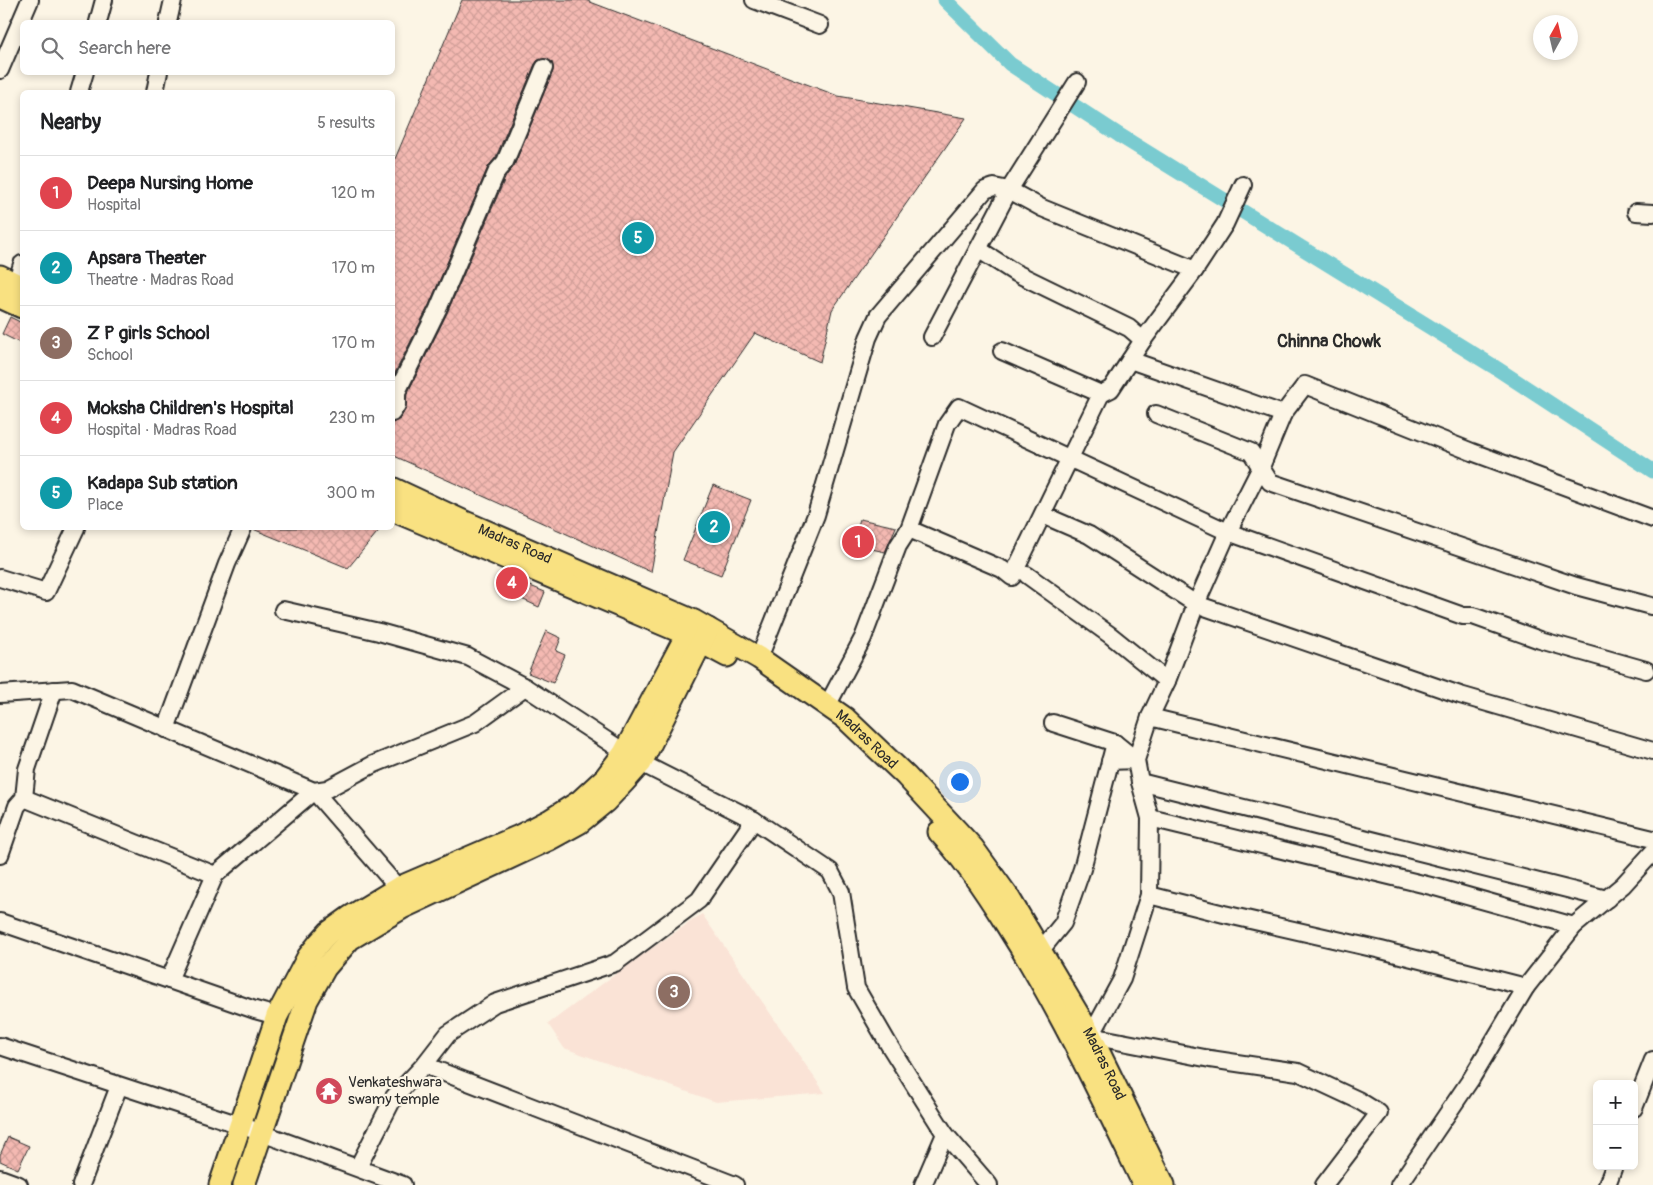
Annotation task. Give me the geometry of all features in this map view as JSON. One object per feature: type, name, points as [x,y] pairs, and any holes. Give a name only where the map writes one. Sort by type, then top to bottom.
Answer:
[{"type":"main road","name":"Madras Road","points":[[395,489],[698,632],[759,658],[845,718],[906,776],[973,848],[1008,898],[1032,950],[1091,1036],[1164,1185]]},
{"type":"main road","points":[[395,511],[698,632],[744,665],[831,722],[890,780],[956,850],[990,898],[1032,950],[1144,1185]]},
{"type":"main road","points":[[244,1185],[307,1000],[325,968],[350,939],[402,908],[520,853],[579,823],[606,801],[624,782],[632,758],[698,632]]},
{"type":"main road","points":[[220,1185],[277,1016],[308,957],[318,943],[329,932],[350,917],[398,888],[517,837],[550,820],[580,801],[605,778],[632,758]]},
{"type":"street","points":[[21,20],[30,0]]},
{"type":"street","points":[[99,20],[104,0]]},
{"type":"street","points":[[169,20],[174,0]]},
{"type":"street","points":[[754,0],[820,25]]},
{"type":"street","points":[[0,70],[20,23]]},
{"type":"street","points":[[395,408],[397,405],[397,392],[438,309],[498,171],[505,162],[544,68]]},
{"type":"street","points":[[80,90],[84,75]]},
{"type":"street","points":[[155,90],[158,75]]},
{"type":"street","points":[[932,337],[1009,190],[1077,82]]},
{"type":"street","points":[[759,658],[816,515],[856,374],[868,338],[878,316],[985,190],[994,187],[1009,190],[1042,208],[1195,270]]},
{"type":"street","points":[[909,529],[1002,569],[1012,577],[1101,394],[1111,390],[1143,340],[1195,270],[1229,215],[1240,192]]},
{"type":"street","points":[[1636,212],[1653,213]]},
{"type":"street","points":[[978,249],[1014,272],[1129,328],[1143,340]]},
{"type":"street","points":[[1002,351],[1101,394]]},
{"type":"street","points":[[1130,360],[1283,414]]},
{"type":"street","points":[[1324,1185],[1379,1113],[1358,1100],[1298,1072],[1210,1060],[1091,1036],[1122,979],[1149,895],[1150,818],[1136,760],[1150,717],[1167,681],[1196,604],[1228,532],[1261,467],[1283,414],[1305,385],[1472,452],[1653,519]]},
{"type":"street","points":[[827,706],[863,638],[898,546],[909,529],[947,424],[959,407],[1069,460],[1228,532],[1464,616],[1473,616],[1540,640],[1646,670]]},
{"type":"street","points":[[1156,414],[1250,452],[1270,482],[1576,586],[1651,606]]},
{"type":"street","points":[[1043,515],[1090,535],[1196,604],[1460,695],[1653,751]]},
{"type":"street","points":[[0,578],[46,592],[75,530]]},
{"type":"street","points":[[166,729],[242,530]]},
{"type":"street","points":[[1027,575],[1167,681]]},
{"type":"street","points":[[283,610],[380,632],[468,657],[525,687],[632,758],[754,820],[830,871],[842,892],[856,988],[945,1134],[989,1185]]},
{"type":"street","points":[[169,980],[215,875],[314,791],[327,789],[372,764],[475,723],[525,687]]},
{"type":"street","points":[[0,694],[72,689],[314,791],[398,888]]},
{"type":"street","points":[[0,855],[17,806],[24,798],[27,769],[54,690]]},
{"type":"street","points":[[1150,717],[1653,839]]},
{"type":"street","points":[[1053,722],[1115,743],[1136,760]]},
{"type":"street","points":[[1032,950],[1063,923],[1082,869],[1115,743]]},
{"type":"street","points":[[1110,761],[1136,760]]},
{"type":"street","points":[[1140,782],[1607,899]]},
{"type":"street","points":[[24,798],[215,875]]},
{"type":"street","points":[[1150,818],[1435,887],[1574,926]]},
{"type":"street","points":[[358,1168],[394,1097],[424,1066],[448,1034],[495,1003],[615,963],[699,900],[754,820]]},
{"type":"street","points":[[1399,1185],[1471,1079],[1526,987],[1574,926],[1623,885],[1653,852]]},
{"type":"street","points":[[1149,895],[1526,987]]},
{"type":"street","points":[[0,922],[277,1016]]},
{"type":"street","points":[[0,1046],[240,1125],[403,1185]]},
{"type":"street","points":[[1638,1098],[1653,1060]]},
{"type":"street","points":[[424,1066],[735,1185]]},
{"type":"street","points":[[81,1185],[119,1086]]},
{"type":"street","points":[[922,1185],[945,1134]]},
{"type":"street","points":[[1607,1185],[1613,1170]]},
{"type":"street","points":[[0,1178],[19,1185]]},
{"type":"shaded area","points":[[702,914],[825,1093],[716,1102],[564,1048],[548,1024],[636,959]]},
{"type":"building","points":[[462,0],[585,0],[838,96],[966,118],[832,310],[820,362],[755,333],[673,452],[651,572],[395,456],[395,422],[400,419],[405,410],[407,394],[447,313],[506,176],[514,166],[553,71],[552,62],[547,59],[538,60],[535,64],[496,157],[488,167],[429,305],[395,373],[395,159]]},
{"type":"building","points":[[10,317],[20,322],[20,343],[2,334]]},
{"type":"building","points":[[713,485],[751,500],[721,575],[683,560]]},
{"type":"building","points":[[860,519],[896,527],[885,552],[854,545]]},
{"type":"building","points":[[255,530],[379,530],[348,568]]},
{"type":"building","points":[[511,574],[525,580],[523,583],[545,592],[539,607],[502,590]]},
{"type":"building","points":[[546,631],[561,638],[556,651],[565,655],[553,683],[528,673]]},
{"type":"building","points":[[8,1137],[29,1146],[18,1169],[0,1161],[0,1155]]},
{"type":"waterway","points":[[945,0],[1010,64],[1119,135],[1493,366],[1653,471]]},
{"type":"place","name":"Kadapa Sub station","points":[[638,238]]},
{"type":"place","name":"Apsara Theater","points":[[714,527]]},
{"type":"place","name":"Deepa Nursing Home","points":[[858,542]]},
{"type":"place","name":"Moksha Children's Hospital","points":[[512,583]]},
{"type":"place","name":"Z P girls School","points":[[674,992]]},
{"type":"place","name":"Venkateshwara swamy temple","points":[[329,1091]]},
{"type":"district","name":"Chinna Chowk","points":[[1329,341]]}]
